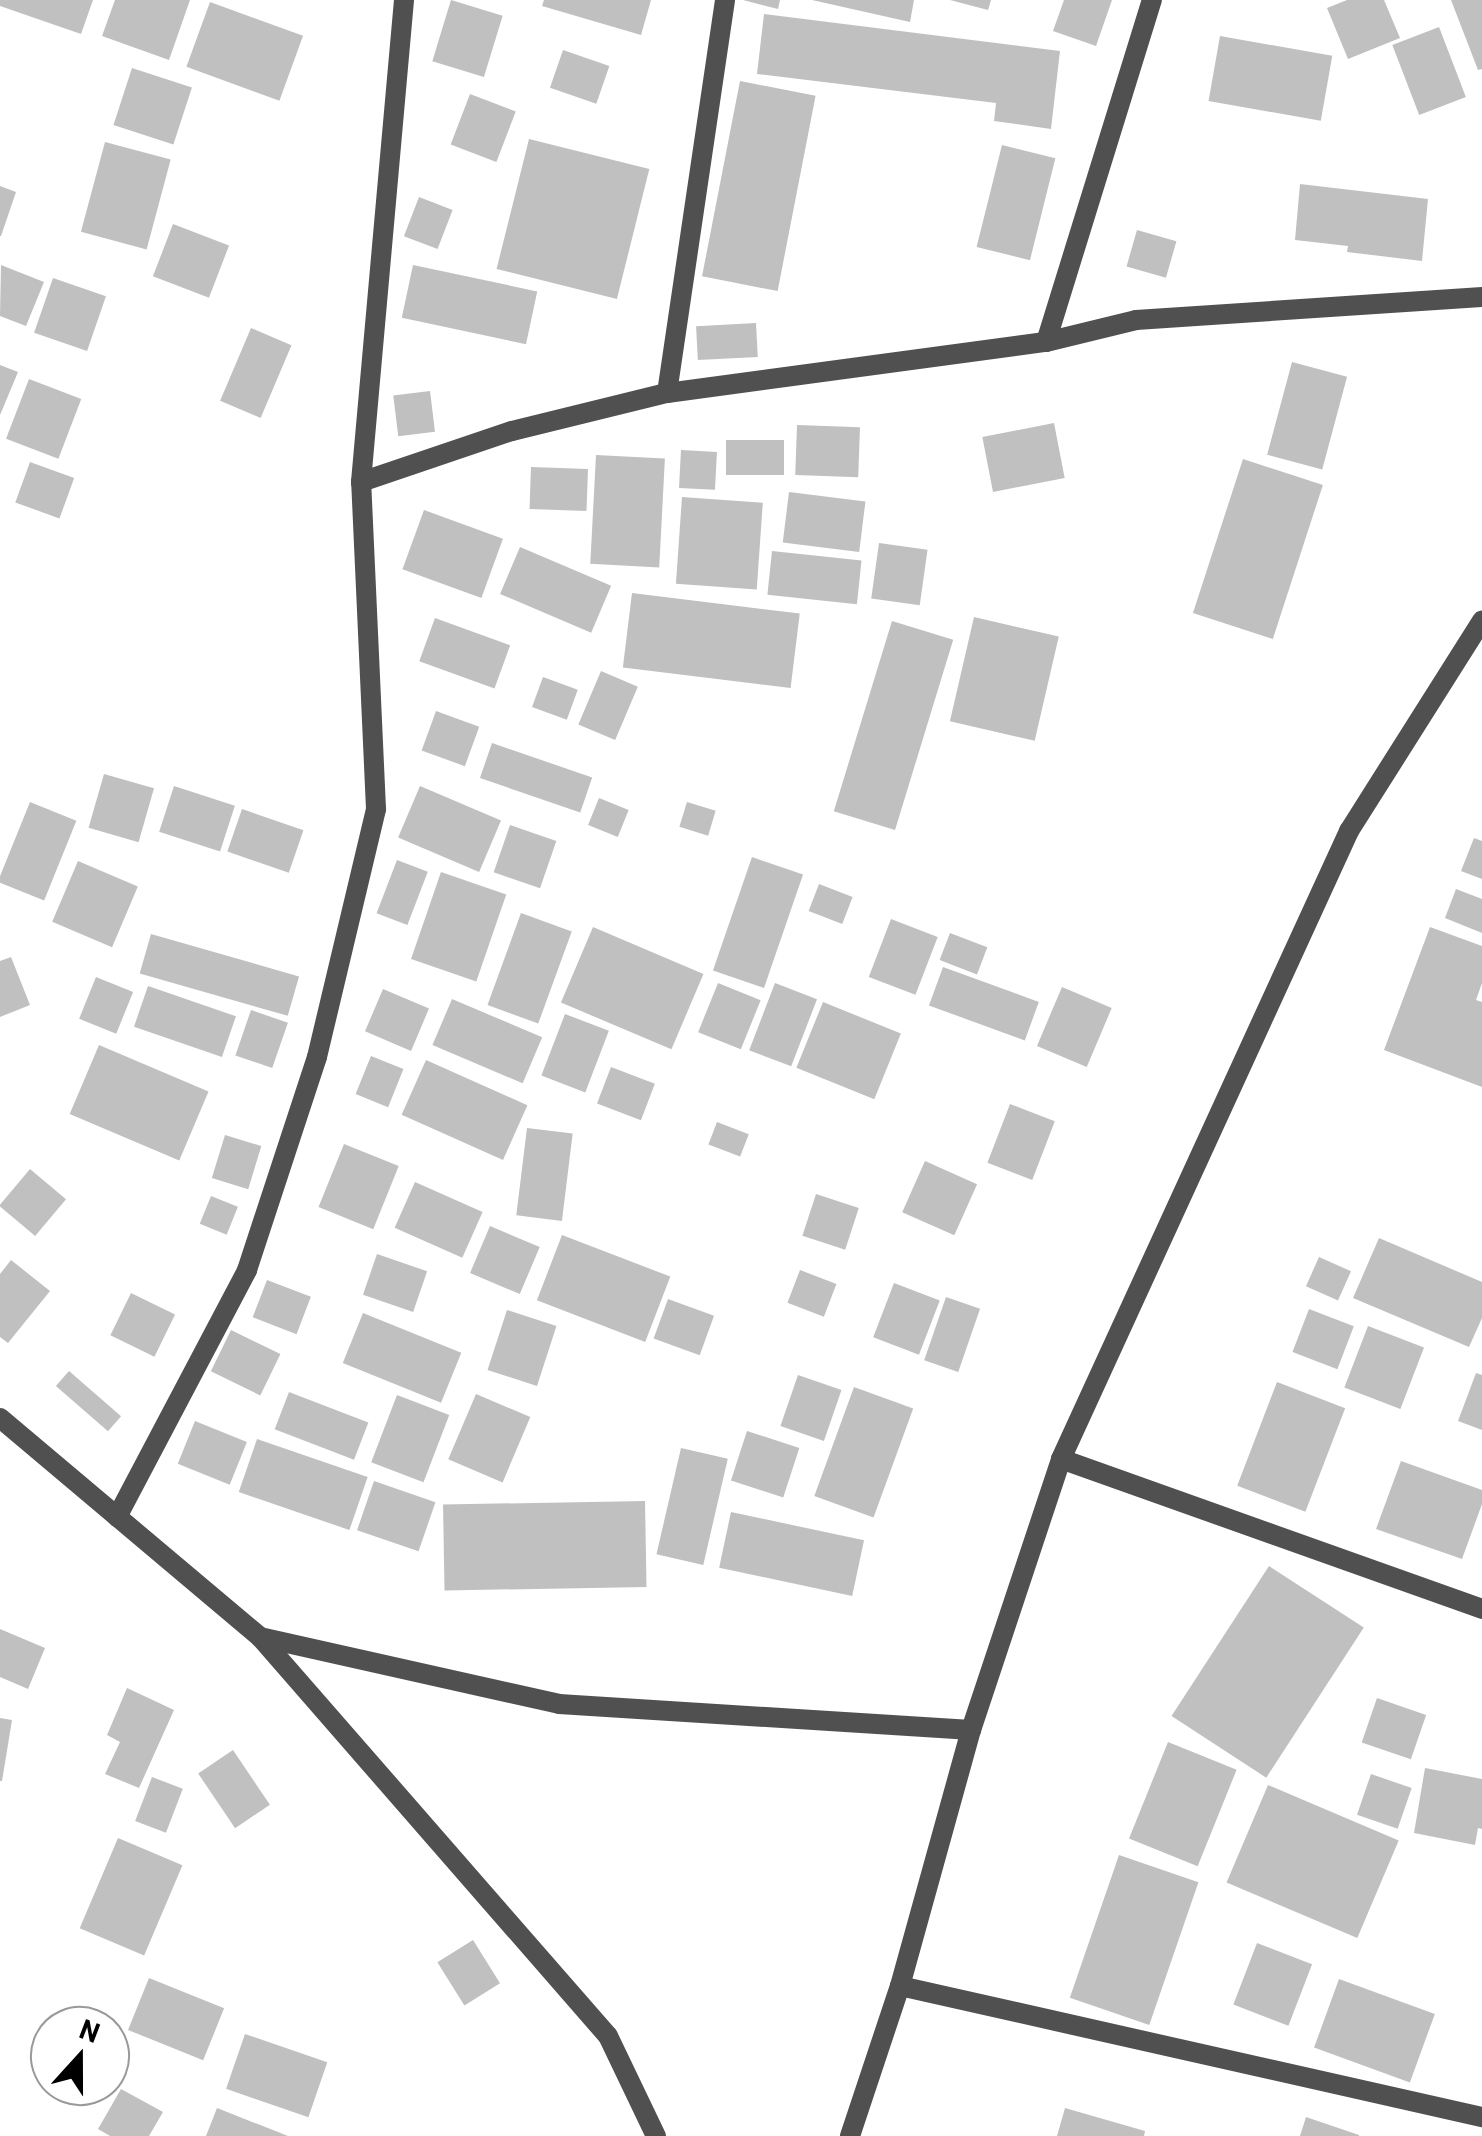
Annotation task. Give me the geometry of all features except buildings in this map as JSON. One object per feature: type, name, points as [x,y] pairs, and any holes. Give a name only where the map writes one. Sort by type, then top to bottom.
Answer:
[{"type":"street","points":[[117,1517],[247,1270],[317,1057],[376,808],[360,482],[404,0]]},
{"type":"street","points":[[667,393],[725,0]]},
{"type":"street","points":[[1046,342],[1152,0]]},
{"type":"street","points":[[360,482],[512,431],[667,393],[1046,342],[1136,320],[1482,297]]},
{"type":"street","points":[[850,2136],[900,1986],[972,1730],[1061,1459],[1349,831],[1482,620]]},
{"type":"street","points":[[0,1418],[260,1638],[608,2036],[656,2136]]},
{"type":"street","points":[[1061,1459],[1482,1608]]},
{"type":"street","points":[[260,1638],[559,1704],[972,1730]]},
{"type":"street","points":[[900,1986],[1482,2117]]}]
